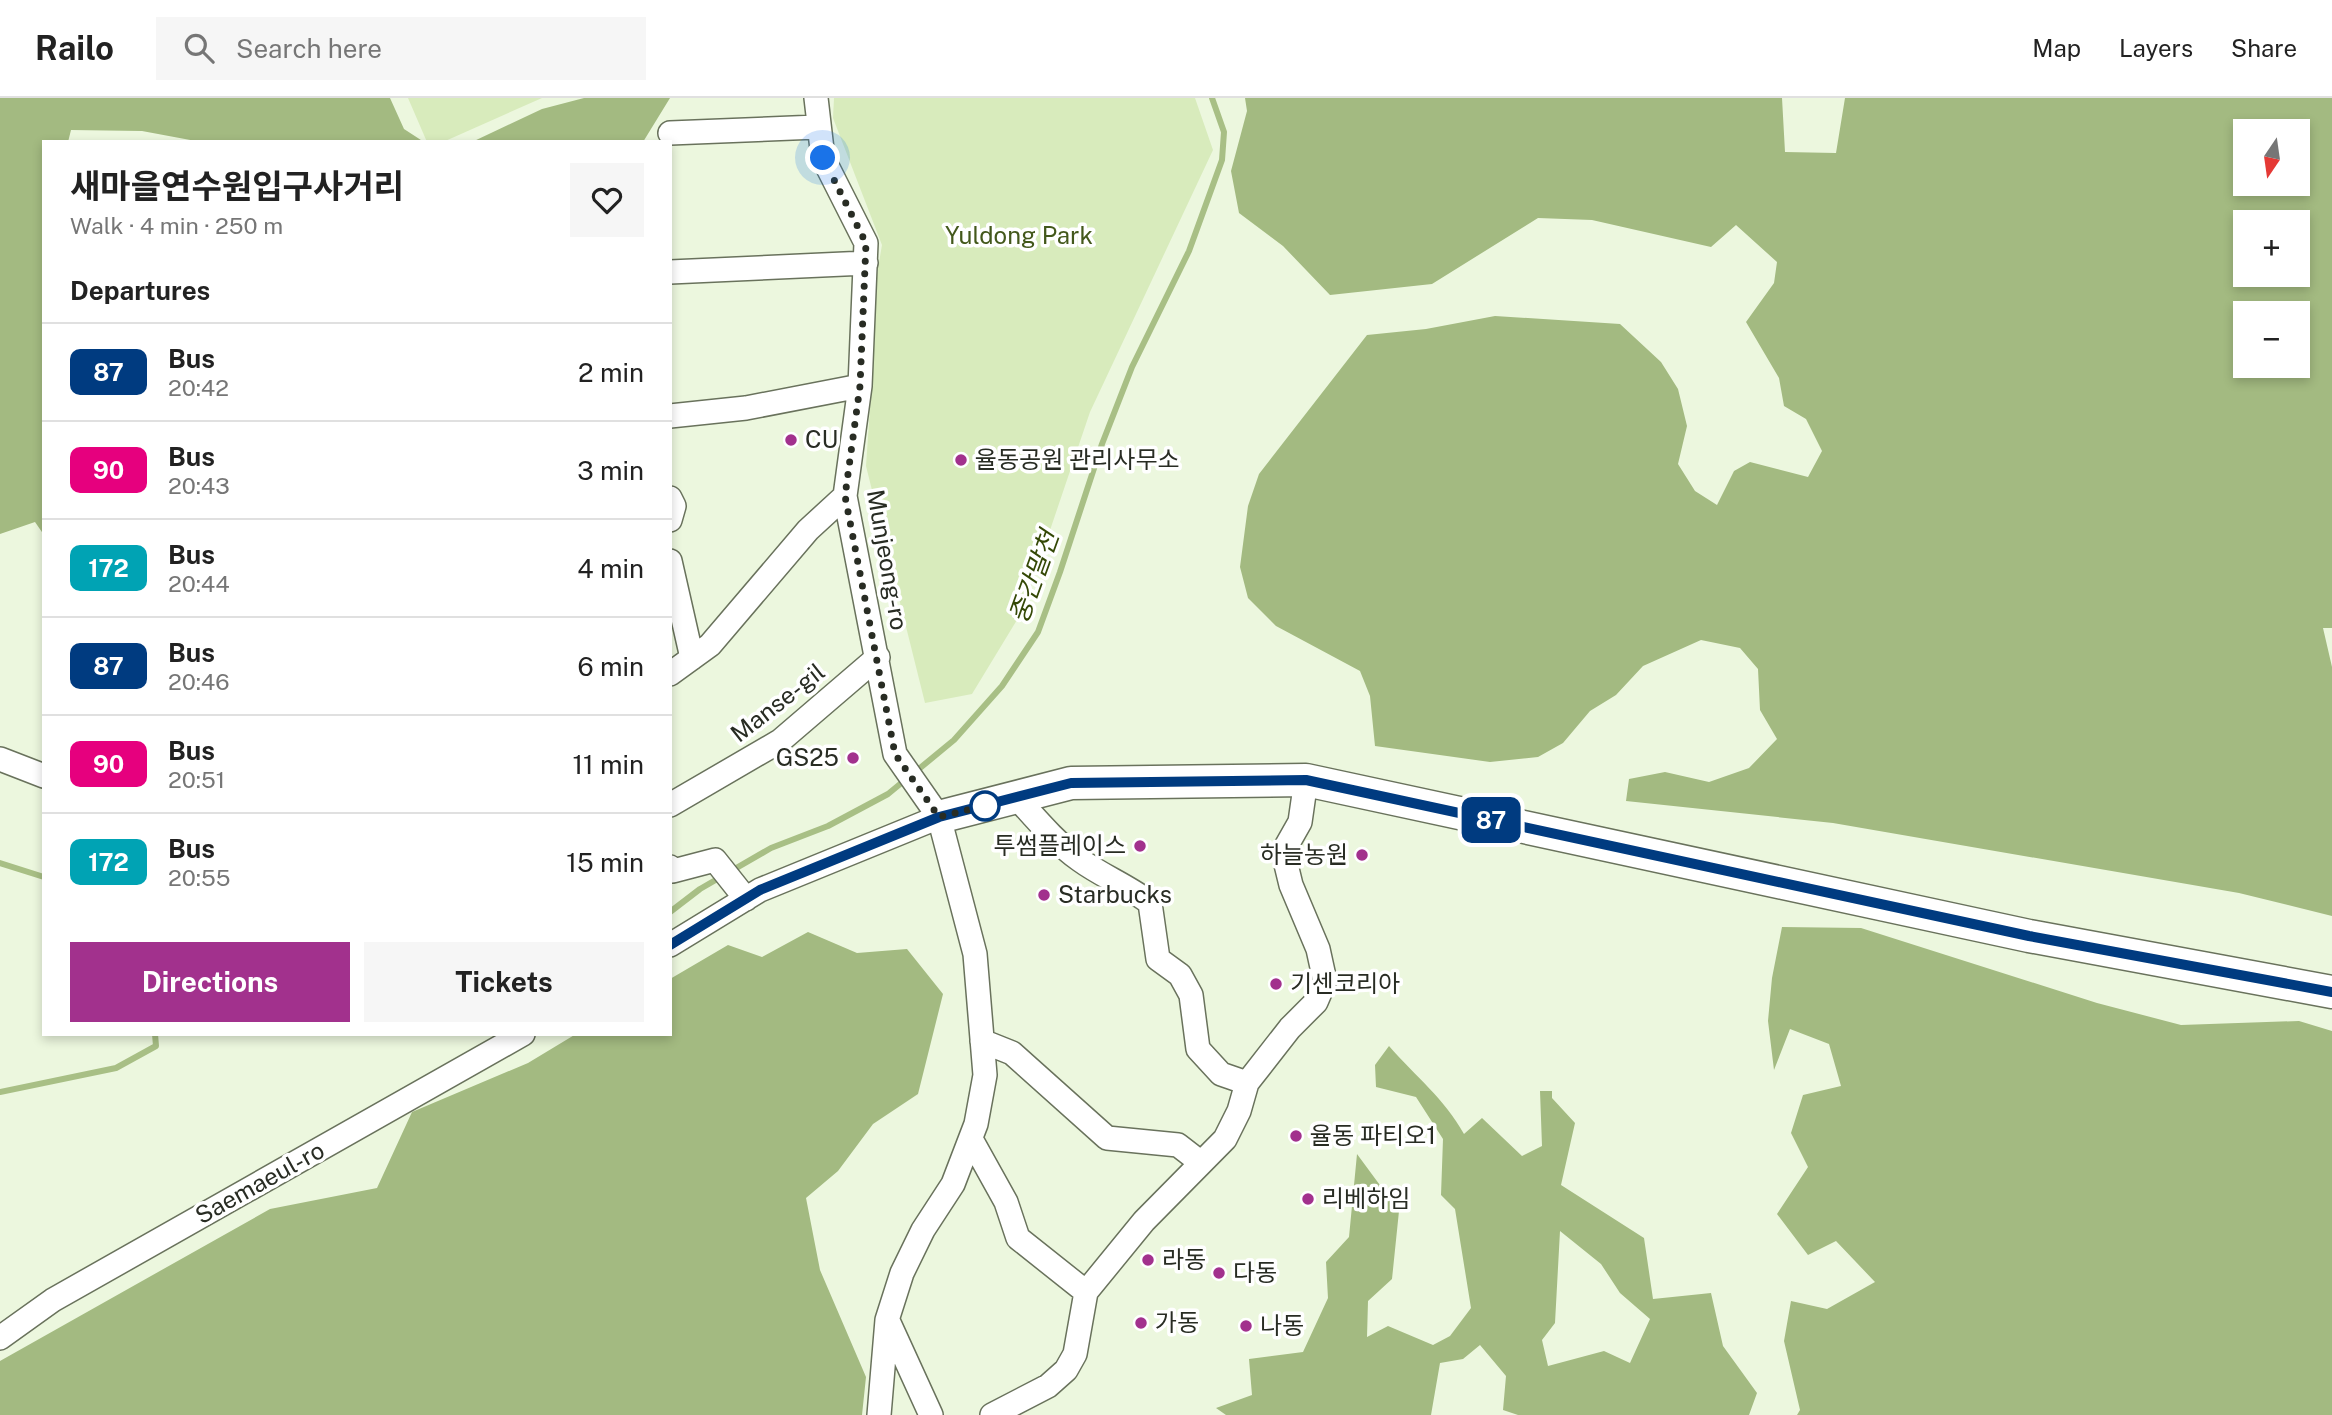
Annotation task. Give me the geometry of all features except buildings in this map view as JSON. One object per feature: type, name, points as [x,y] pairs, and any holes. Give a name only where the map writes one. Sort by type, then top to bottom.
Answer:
[{"type":"street","name":"Munjeong-ro","points":[[816,98],[817,127],[823,158],[866,243],[860,386],[845,496],[899,762],[939,817]]},
{"type":"street","points":[[670,133],[817,127]]},
{"type":"street","points":[[672,272],[866,263]]},
{"type":"street","points":[[672,416],[746,408],[860,386]]},
{"type":"street","points":[[672,673],[710,645],[808,530],[845,496]]},
{"type":"street","points":[[672,570],[692,658]]},
{"type":"street","name":"Manse-gil","points":[[672,804],[780,741],[878,657]]},
{"type":"street","points":[[2,762],[42,775]]},
{"type":"street","points":[[992,1415],[1048,1386],[1066,1370],[1075,1354],[1086,1292],[1143,1221],[1177,1190],[1224,1139],[1239,1111],[1247,1083],[1290,1028],[1316,1002],[1325,981],[1318,949],[1290,884],[1283,852],[1300,822],[1306,780]]},
{"type":"street","points":[[672,943],[740,892],[760,890],[939,817],[1071,783],[1306,780],[2029,936],[2332,992]]},
{"type":"street","points":[[1017,798],[1048,833],[1080,860],[1126,885],[1150,902],[1158,959],[1180,975],[1191,995],[1198,1049],[1221,1074],[1247,1083]]},
{"type":"street","points":[[879,1415],[887,1320],[902,1273],[923,1230],[953,1184],[971,1139],[985,1075],[975,954],[939,817]]},
{"type":"street","points":[[672,870],[715,860],[740,892]]},
{"type":"street","name":"Saemaeul-ro","points":[[0,1338],[53,1300],[519,1036]]},
{"type":"street","points":[[982,1041],[1012,1053],[1107,1138],[1178,1145],[1200,1162]]},
{"type":"street","points":[[971,1139],[1006,1202],[1018,1238],[1086,1292]]},
{"type":"street","points":[[887,1320],[931,1415]]},
{"type":"green space","points":[[0,98],[390,98],[404,129],[421,140],[190,140],[142,131],[71,130],[68,140],[42,140],[42,532],[35,522],[0,534]]},
{"type":"green space","points":[[408,98],[542,98],[448,140],[426,140]]},
{"type":"green space","points":[[584,98],[670,98],[644,140],[476,140],[542,109]]},
{"type":"green space","name":"Yuldong Park","points":[[834,98],[1195,98],[1213,150],[1090,412],[1023,610],[972,694],[925,703],[866,466],[871,393],[866,338],[882,245],[833,118]]},
{"type":"green space","points":[[1245,98],[1782,98],[1785,152],[1836,153],[1845,98],[2332,98],[2332,628],[2323,628],[2332,667],[2332,916],[2239,893],[1833,823],[1626,801],[1629,779],[1665,772],[1709,782],[1749,768],[1777,739],[1760,710],[1758,669],[1740,648],[1701,640],[1643,666],[1616,695],[1590,711],[1563,743],[1538,757],[1490,762],[1375,746],[1370,696],[1360,671],[1276,626],[1248,598],[1240,567],[1248,506],[1259,474],[1367,335],[1426,329],[1495,316],[1620,324],[1661,362],[1678,389],[1687,426],[1678,464],[1695,491],[1717,505],[1734,471],[1750,462],[1808,477],[1822,451],[1806,419],[1784,406],[1779,378],[1746,322],[1774,283],[1777,262],[1736,225],[1711,247],[1592,220],[1538,218],[1432,284],[1330,295],[1283,246],[1239,213],[1231,171],[1247,111]]},
{"type":"green space","points":[[1782,927],[1861,928],[2097,1003],[2181,1025],[2299,1021],[2332,1031],[2332,1415],[1797,1415],[1800,1410],[1784,1341],[1791,1301],[1827,1309],[1875,1282],[1836,1241],[1808,1255],[1777,1214],[1808,1167],[1791,1133],[1803,1095],[1841,1086],[1829,1044],[1790,1029],[1774,1070],[1768,1021],[1772,978]]},
{"type":"green space","points":[[808,932],[857,953],[907,949],[943,994],[918,1094],[873,1124],[838,1171],[806,1198],[820,1270],[866,1377],[862,1415],[0,1415],[0,1361],[270,1209],[377,1188],[412,1112],[528,1063],[573,1036],[672,1036],[672,978],[728,945],[762,957]]},
{"type":"green space","points":[[1389,1046],[1439,1099],[1464,1134],[1482,1118],[1522,1156],[1542,1146],[1540,1091],[1552,1091],[1552,1098],[1575,1123],[1561,1185],[1644,1238],[1653,1299],[1711,1293],[1723,1346],[1757,1393],[1749,1415],[1518,1415],[1503,1410],[1506,1376],[1480,1345],[1463,1359],[1440,1363],[1431,1415],[1226,1415],[1216,1408],[1252,1395],[1249,1359],[1303,1352],[1328,1298],[1326,1262],[1349,1237],[1357,1154],[1399,1211],[1392,1279],[1368,1301],[1367,1337],[1388,1326],[1433,1345],[1450,1336],[1471,1308],[1455,1209],[1441,1195],[1443,1139],[1416,1097],[1376,1087],[1375,1065]],"holes":[[[1560,1231],[1601,1264],[1620,1293],[1650,1319],[1630,1363],[1604,1351],[1548,1366],[1542,1340],[1555,1323]]]},
{"type":"waterway","name":"중간말천","points":[[914,773],[954,740],[1002,686],[1038,632],[1102,444],[1132,367],[1189,251],[1222,160],[1224,132],[1212,98]]},
{"type":"waterway","name":"중간말천","points":[[672,910],[700,889],[771,848],[828,826],[888,794],[905,780]]},
{"type":"waterway","name":"중간말천","points":[[0,863],[42,876]]},
{"type":"waterway","points":[[0,1092],[116,1068],[156,1046],[155,1036]]},
{"type":"bus line","name":"87","points":[[672,944],[760,890],[939,817],[1071,783],[1306,780],[2029,936],[2332,992]]},
{"type":"place","name":"CU","points":[[791,440]]},
{"type":"place","name":"율동공원 관리사무소","points":[[961,460]]},
{"type":"place","name":"GS25","points":[[853,758]]},
{"type":"place","name":"투썸플레이스","points":[[1140,846]]},
{"type":"place","name":"하늘농원","points":[[1362,855]]},
{"type":"place","name":"Starbucks","points":[[1044,895]]},
{"type":"place","name":"기센코리아","points":[[1276,984]]},
{"type":"place","name":"율동 파티오1","points":[[1296,1136]]},
{"type":"place","name":"리베하임","points":[[1308,1199]]},
{"type":"place","name":"라동","points":[[1148,1260]]},
{"type":"place","name":"다동","points":[[1219,1273]]},
{"type":"place","name":"가동","points":[[1141,1323]]},
{"type":"place","name":"나동","points":[[1246,1326]]},
{"type":"route","points":[[823,158],[866,243],[860,386],[845,496],[895,754],[939,817],[991,804],[985,806]]}]
